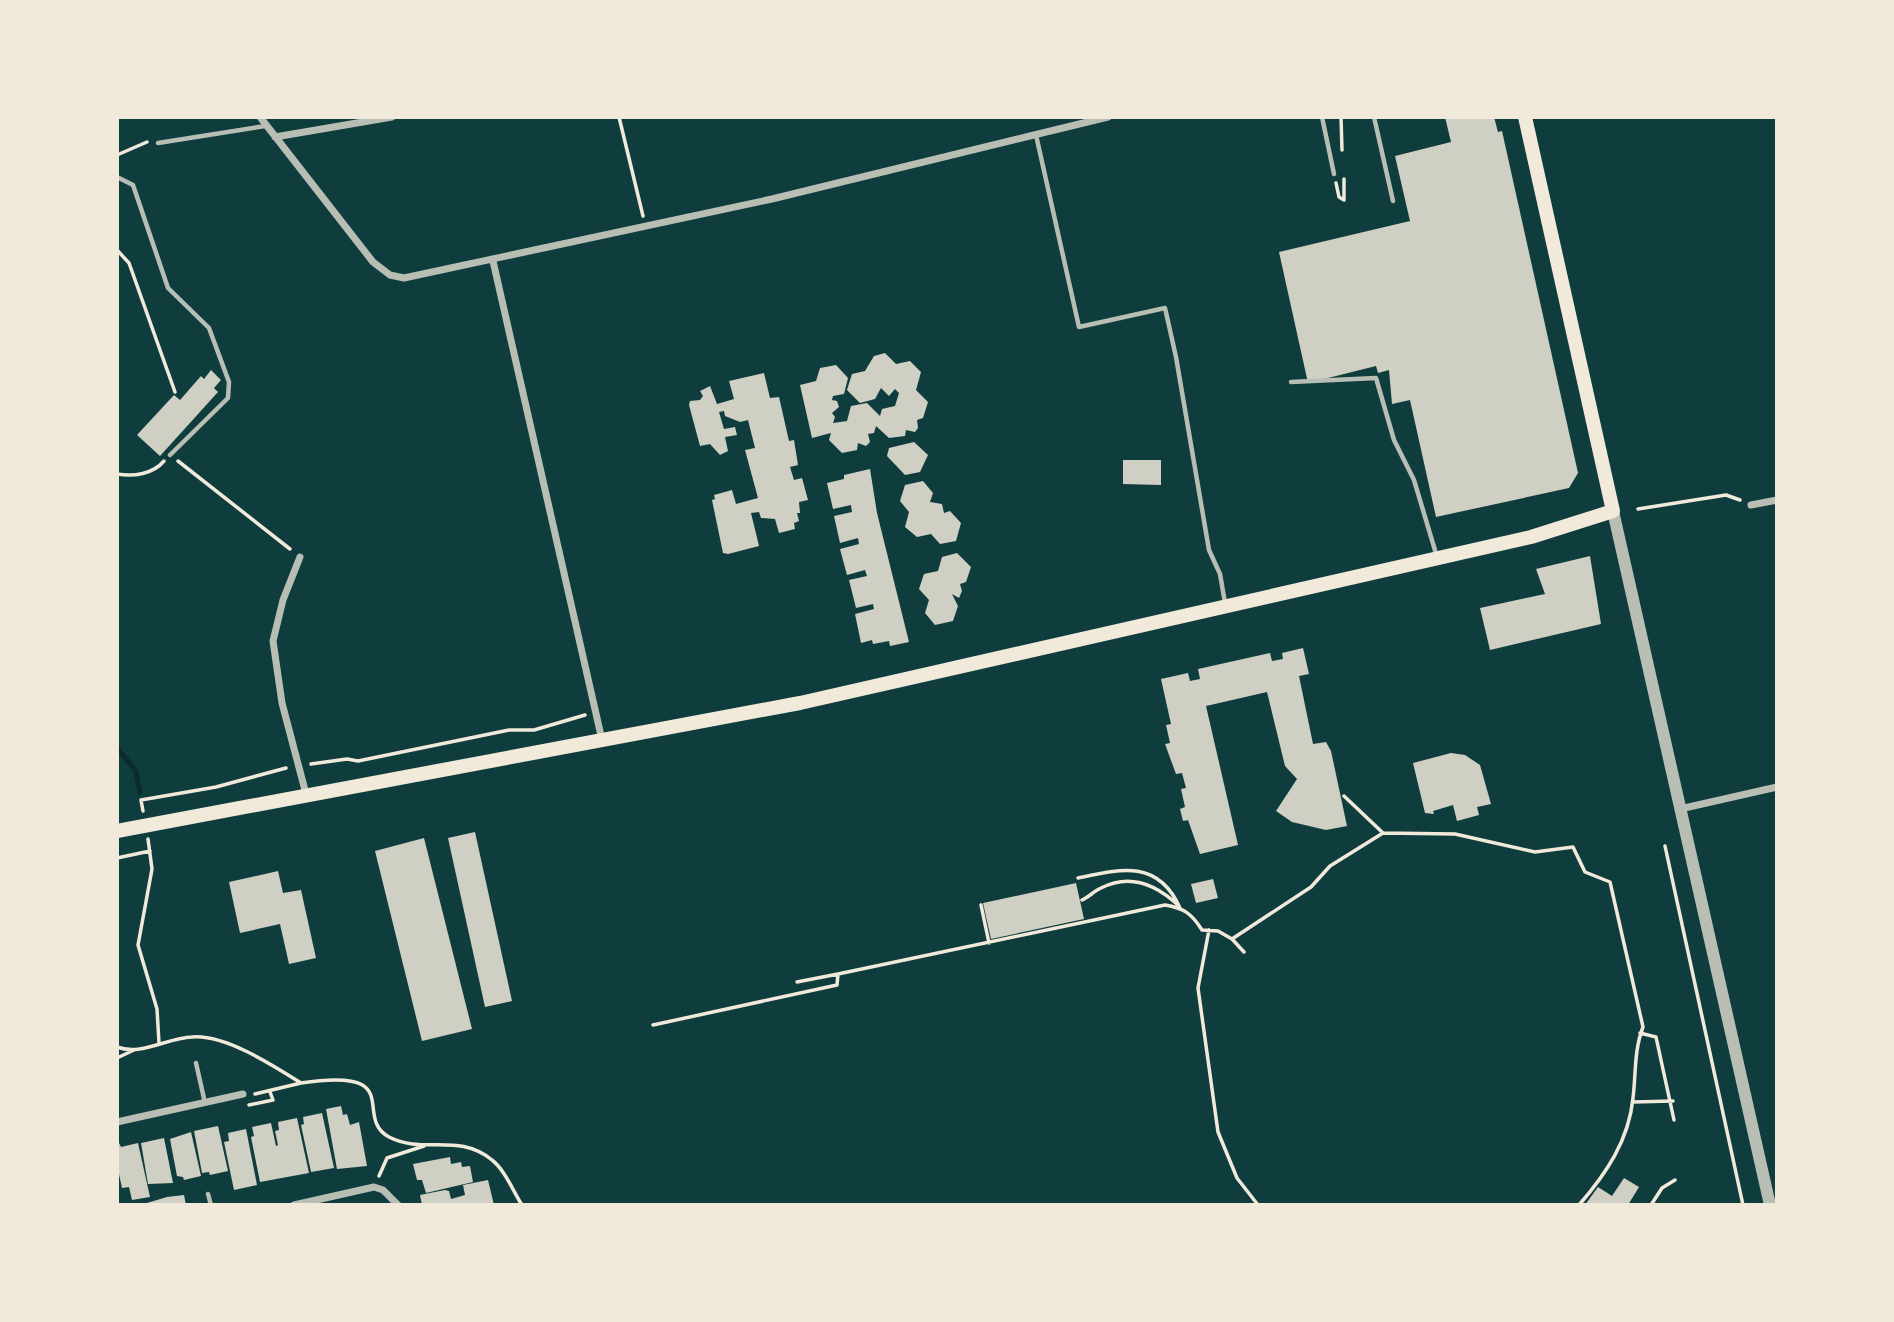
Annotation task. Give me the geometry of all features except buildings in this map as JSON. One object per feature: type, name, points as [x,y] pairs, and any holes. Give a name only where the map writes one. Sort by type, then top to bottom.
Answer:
[{"type":"main road","points":[[117,831],[800,703],[1531,537],[1614,511],[1525,117]]},
{"type":"street","points":[[260,117],[351,236],[385,272],[396,277],[413,277],[494,261],[645,225],[772,200],[1108,117]]},
{"type":"street","points":[[275,137],[392,117]]},
{"type":"street","points":[[494,261],[603,740]]},
{"type":"street","points":[[1751,505],[1777,500]]},
{"type":"street","points":[[1614,511],[1769,1205]]},
{"type":"street","points":[[300,557],[273,641],[282,703],[306,794]]},
{"type":"street","points":[[1680,809],[1777,787]]},
{"type":"street","points":[[117,1122],[243,1094]]},
{"type":"street","points":[[294,1205],[374,1187],[383,1190],[398,1205]]},
{"type":"lane","points":[[1322,117],[1334,174]]},
{"type":"lane","points":[[1374,117],[1393,201]]},
{"type":"lane","points":[[158,143],[266,125]]},
{"type":"lane","points":[[1036,134],[1079,327],[1165,308],[1209,550],[1220,574],[1226,606]]},
{"type":"lane","points":[[117,177],[133,185],[168,288],[209,328],[229,382],[228,398],[170,455]]},
{"type":"lane","points":[[1291,382],[1376,378],[1394,440],[1414,480],[1437,559]]},
{"type":"lane","points":[[197,1063],[205,1103]]},
{"type":"lane","points":[[208,1194],[211,1205]]},
{"type":"path","points":[[619,117],[645,225]]},
{"type":"path","points":[[117,155],[150,140]]},
{"type":"path","points":[[117,250],[129,263],[176,392]]},
{"type":"path","points":[[117,474],[156,470],[170,455],[300,557]]},
{"type":"path","points":[[1638,509],[1726,495],[1751,505]]},
{"type":"path","points":[[141,800],[216,787],[272,770],[346,759],[358,761],[509,730],[534,730],[597,713]]},
{"type":"path","points":[[1344,796],[1383,833]]},
{"type":"path","points":[[1232,939],[1311,887],[1330,866],[1383,833],[1455,834],[1535,852],[1573,847],[1585,872],[1610,883],[1643,1027],[1637,1041],[1633,1102],[1612,1163],[1579,1205]]},
{"type":"path","points":[[1665,846],[1743,1205]]},
{"type":"path","points":[[117,858],[150,851],[152,869],[138,945],[157,1009],[159,1043]]},
{"type":"path","points":[[1078,878],[1119,870],[1148,873],[1172,889],[1180,908]]},
{"type":"path","points":[[1082,900],[1110,884],[1134,881],[1156,887],[1180,908],[1194,916],[1202,930],[1232,939],[1244,952]]},
{"type":"path","points":[[981,905],[989,943]]},
{"type":"path","points":[[797,982],[1165,905],[1180,908]]},
{"type":"path","points":[[1209,930],[1198,988],[1218,1132],[1237,1178],[1258,1205]]},
{"type":"path","points":[[653,1026],[837,985],[838,974]]},
{"type":"path","points":[[1640,1033],[1656,1037],[1674,1120]]},
{"type":"path","points":[[117,1058],[134,1050],[195,1036],[263,1059],[301,1083]]},
{"type":"path","points":[[117,1047],[134,1050]]},
{"type":"path","points":[[243,1094],[260,1094],[334,1078],[362,1084],[371,1092],[377,1124],[390,1137],[425,1145],[468,1144],[494,1161],[522,1205]]},
{"type":"path","points":[[1633,1102],[1671,1101]]},
{"type":"path","points":[[374,1187],[387,1158],[425,1145]]},
{"type":"path","points":[[1651,1205],[1662,1188],[1675,1180]]},
{"type":"waterway","points":[[117,748],[136,771],[140,793]]}]
